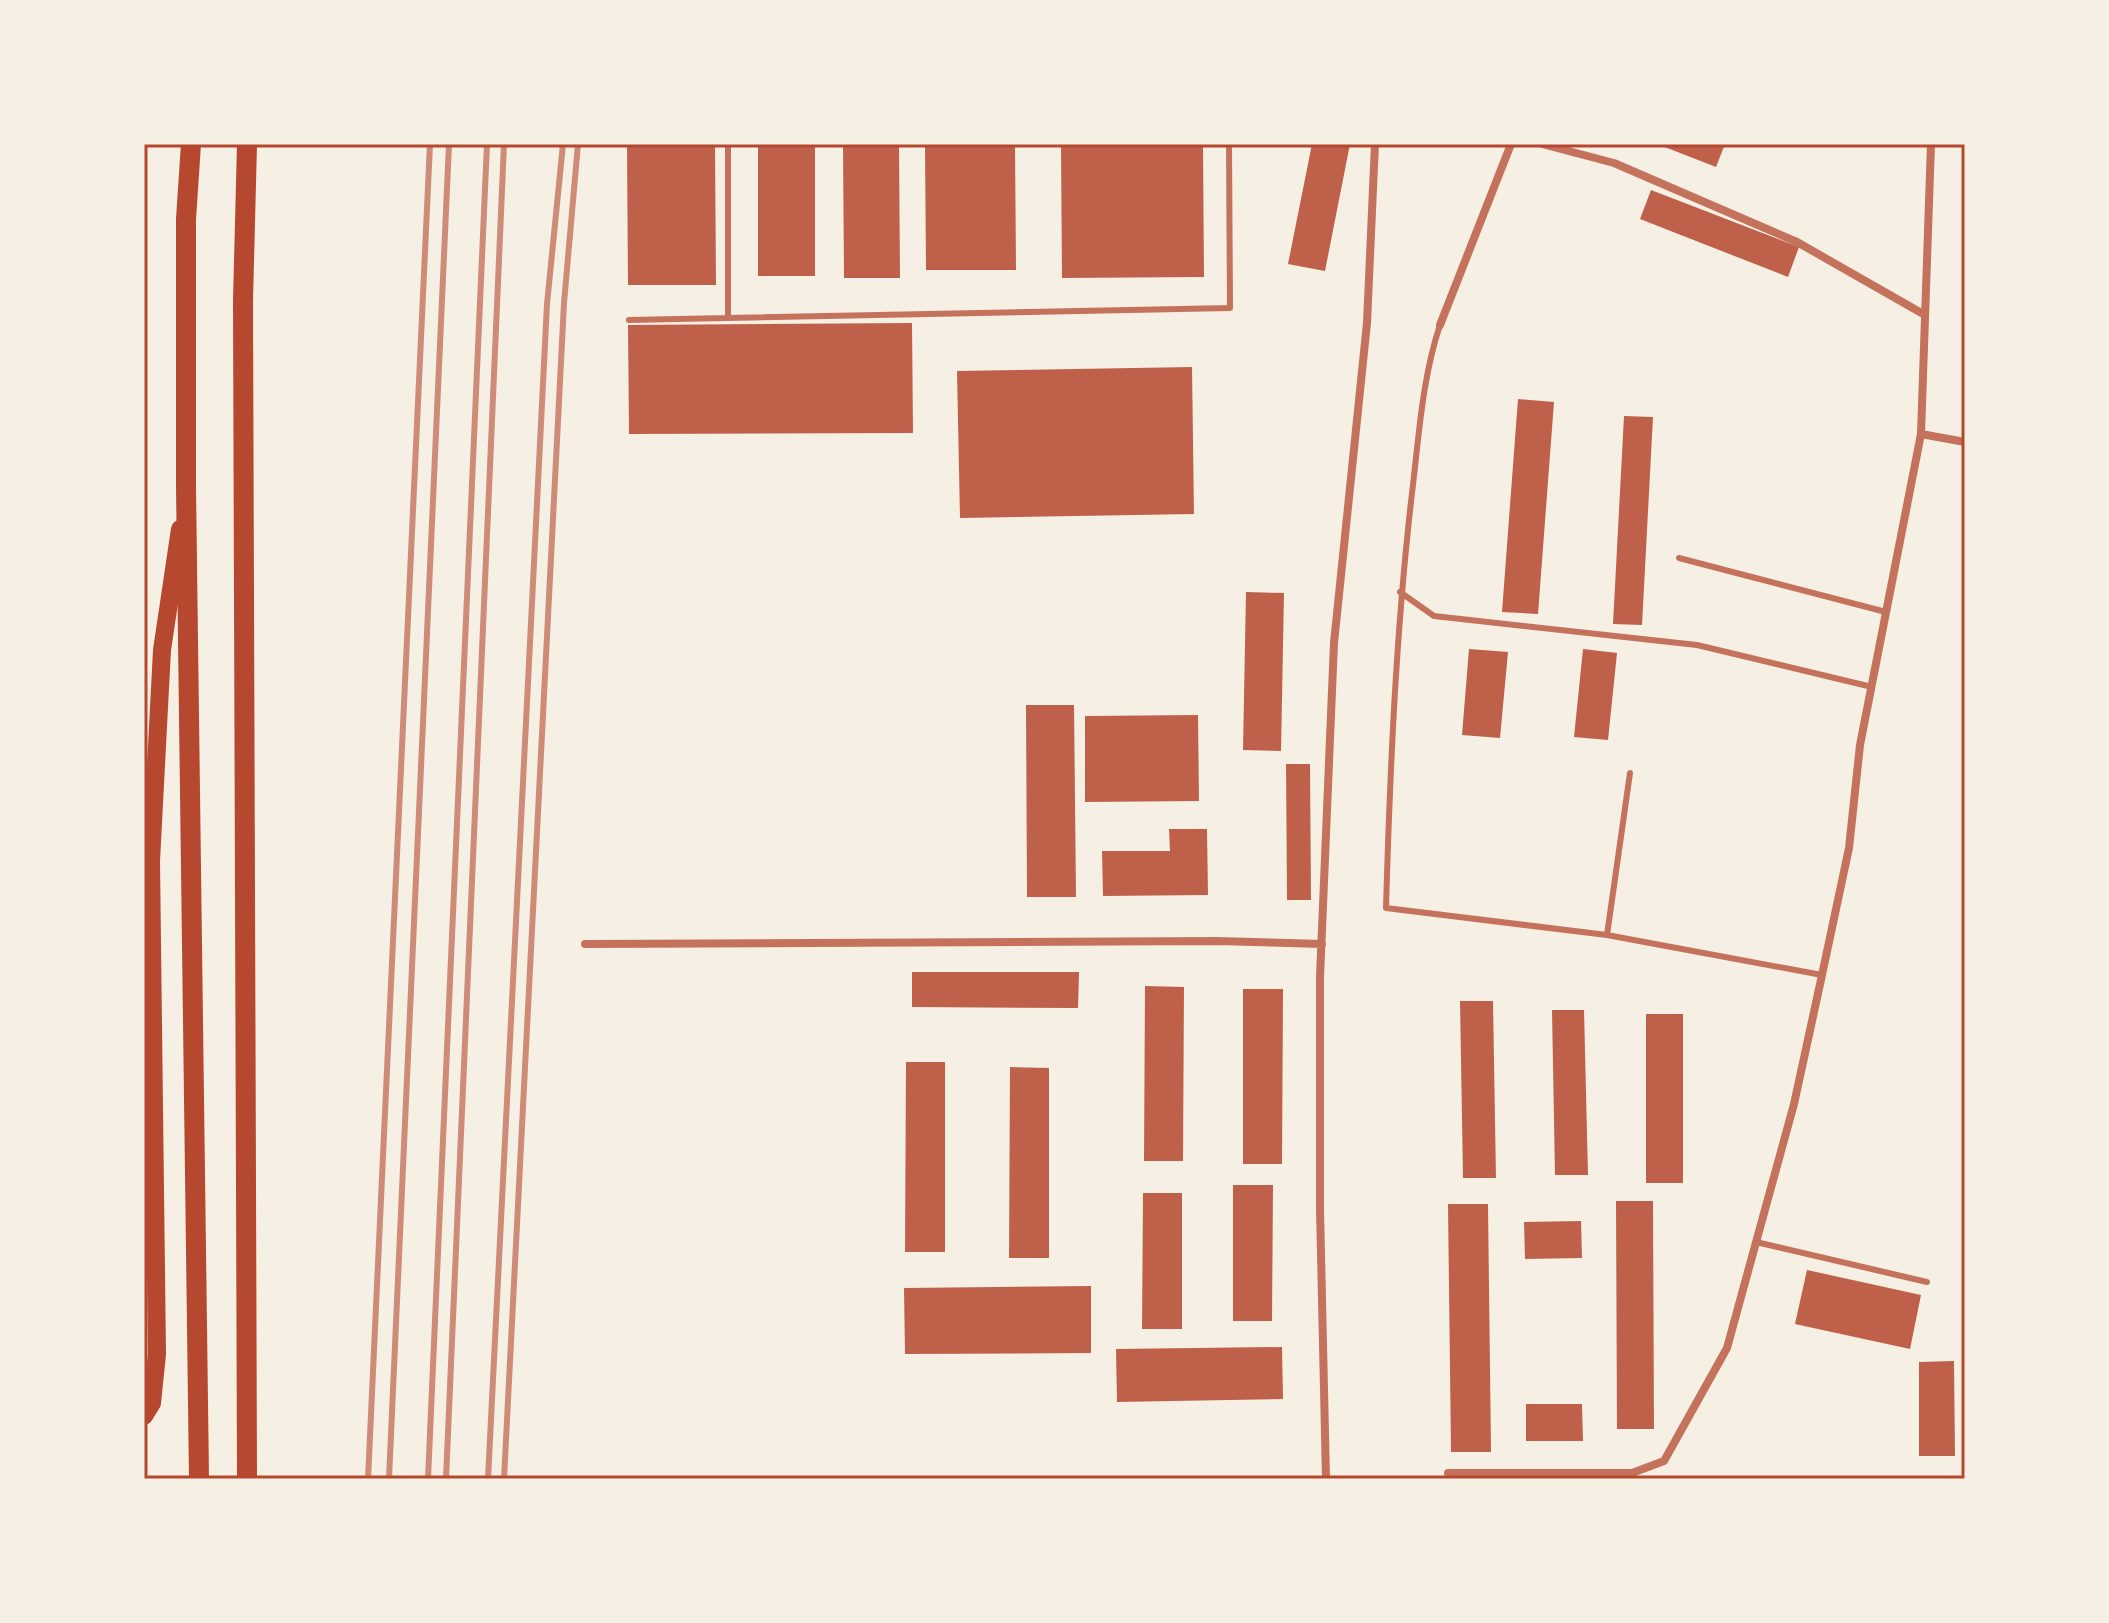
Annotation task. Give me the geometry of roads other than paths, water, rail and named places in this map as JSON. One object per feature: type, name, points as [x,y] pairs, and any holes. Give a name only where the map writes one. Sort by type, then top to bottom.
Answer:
[{"type":"highway","points":[[191,144],[186,219],[186,487],[199,1479]]},
{"type":"highway","points":[[247,144],[243,348],[247,1479]]},
{"type":"main road","points":[[144,1416],[152,1403],[157,1354],[151,861],[162,650],[186,487]]},
{"type":"street","points":[[1326,1479],[1320,1209],[1322,944],[1334,643],[1367,323],[1375,144]]},
{"type":"street","points":[[1440,325],[1511,144]]},
{"type":"street","points":[[1542,144],[1614,163],[1797,242],[1925,315]]},
{"type":"street","points":[[1448,1473],[1632,1473],[1664,1461],[1727,1348],[1794,1104],[1849,848],[1860,745],[1921,434],[1931,144]]},
{"type":"street","points":[[1921,434],[1965,442]]},
{"type":"street","points":[[585,944],[1217,941],[1322,944]]},
{"type":"lane","points":[[728,144],[728,318]]},
{"type":"lane","points":[[629,320],[1230,308],[1229,144]]},
{"type":"lane","points":[[1440,325],[1427,363],[1400,592],[1392,710],[1386,908],[1607,935],[1822,975]]},
{"type":"lane","points":[[1679,558],[1886,612]]},
{"type":"lane","points":[[1400,592],[1434,616],[1697,645],[1872,687]]},
{"type":"lane","points":[[1607,935],[1630,773]]},
{"type":"lane","points":[[1756,1242],[1927,1282]]},
{"type":"railway","points":[[368,1479],[430,144]]},
{"type":"railway","points":[[389,1479],[449,144]]},
{"type":"railway","points":[[428,1479],[487,144]]},
{"type":"railway","points":[[446,1479],[504,144]]},
{"type":"railway","points":[[488,1479],[547,304],[563,144]]},
{"type":"railway","points":[[504,1479],[564,303],[578,144]]}]
